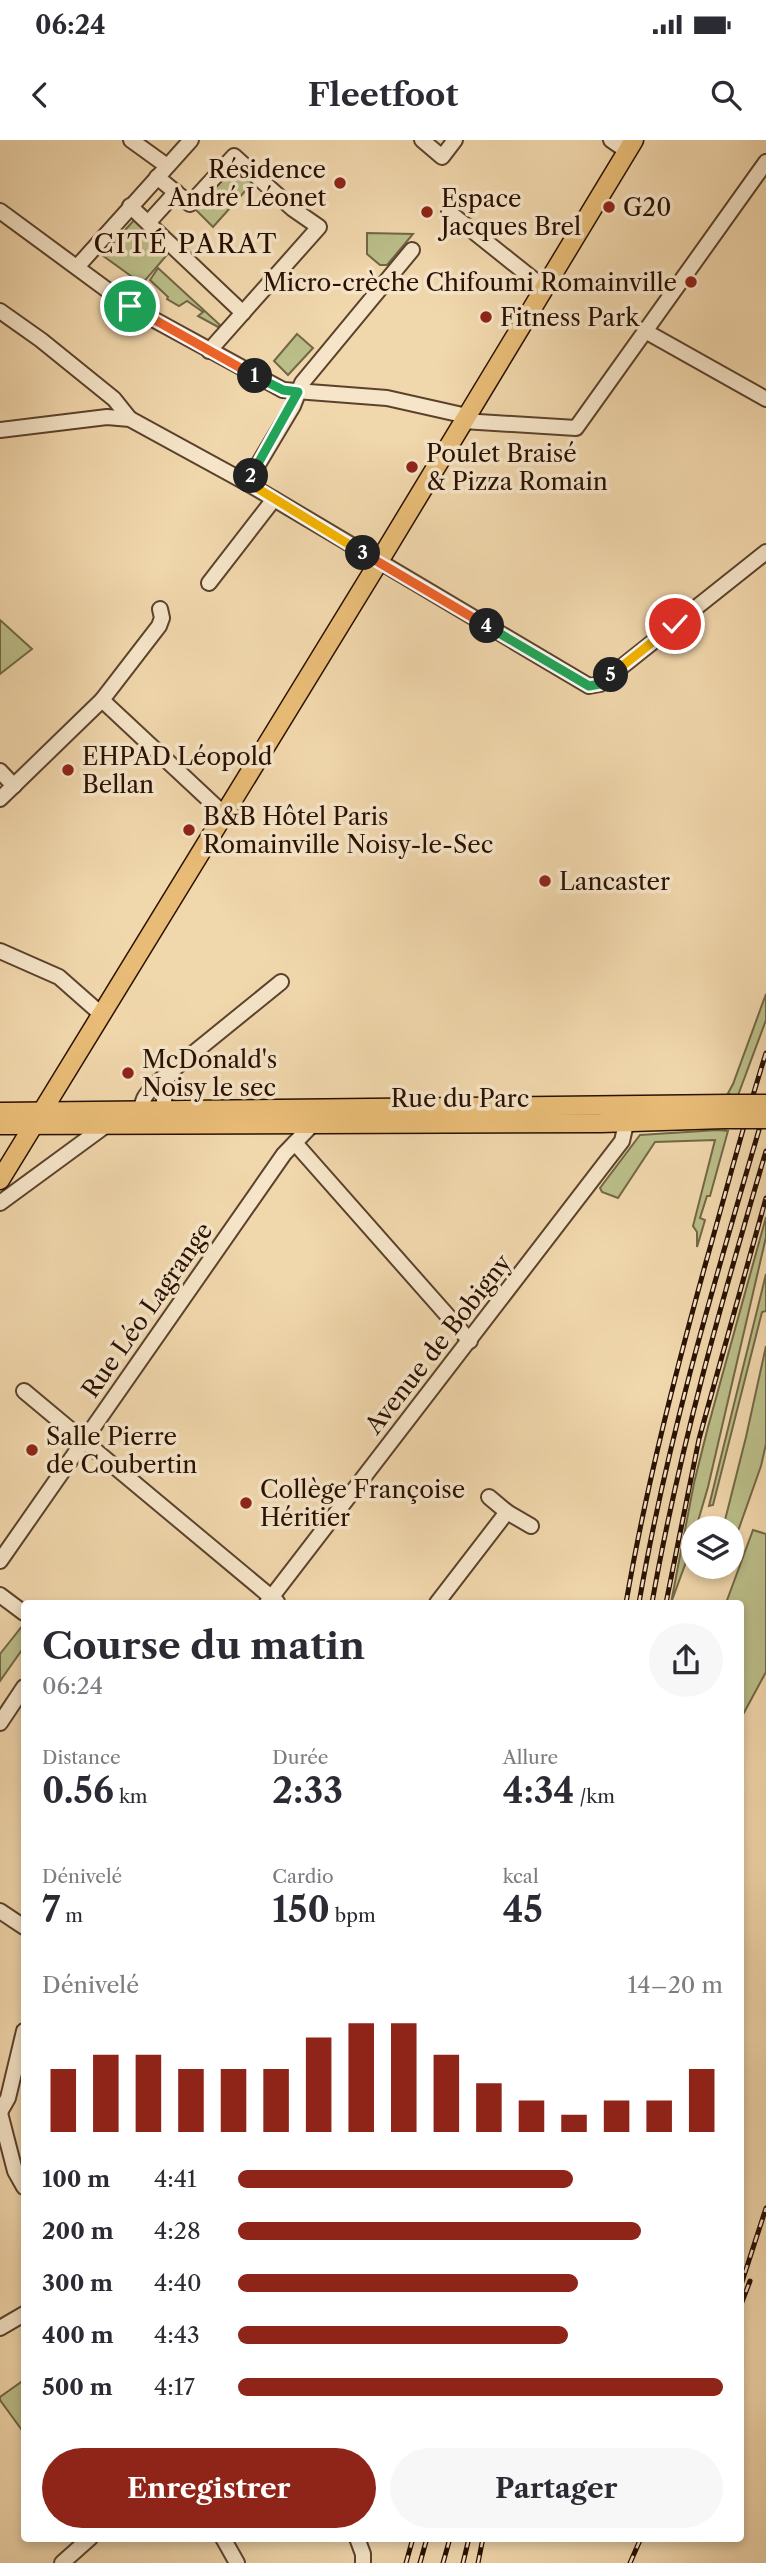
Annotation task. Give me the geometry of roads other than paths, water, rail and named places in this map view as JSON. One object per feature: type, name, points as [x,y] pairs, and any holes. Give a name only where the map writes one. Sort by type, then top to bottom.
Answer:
[{"type":"main road","points":[[0,1180],[378,562],[627,144]]},
{"type":"main road","name":"Rue du Parc","points":[[0,1125],[154,1101],[766,1119]]},
{"type":"main road","name":"Rue du Parc","points":[[658,1114],[766,1104]]},
{"type":"main road","name":"Rue du Parc","points":[[0,1112],[105,1126],[313,1124],[628,1114]]},
{"type":"street","points":[[131,140],[162,172],[176,192],[190,204],[234,156],[293,209],[318,227],[209,351]]},
{"type":"street","points":[[76,267],[191,140]]},
{"type":"street","points":[[422,140],[442,157],[455,140]]},
{"type":"street","points":[[611,140],[627,144]]},
{"type":"street","points":[[0,211],[130,306],[283,390],[387,398],[465,418],[576,428],[584,423],[645,331],[766,162]]},
{"type":"street","points":[[148,223],[176,192]]},
{"type":"street","points":[[130,206],[243,313]]},
{"type":"street","points":[[449,212],[543,287]]},
{"type":"street","points":[[247,482],[302,383],[412,250]]},
{"type":"street","points":[[0,311],[114,399],[130,419],[247,482],[589,686],[600,684],[766,552]]},
{"type":"street","points":[[645,331],[766,399]]},
{"type":"street","points":[[0,430],[107,417],[130,419]]},
{"type":"street","points":[[209,583],[274,499]]},
{"type":"street","points":[[0,799],[102,700],[159,626],[162,618],[160,609]]},
{"type":"street","points":[[102,700],[224,814]]},
{"type":"street","points":[[0,771],[14,786]]},
{"type":"street","points":[[0,951],[59,977],[101,1014]]},
{"type":"street","points":[[154,1101],[161,1119],[154,1125],[145,1120],[154,1101],[170,1074],[281,982]]},
{"type":"street","name":"Avenue de Bobigny","points":[[273,1600],[622,1140],[628,1114]]},
{"type":"street","points":[[272,1124],[282,1129],[286,1135],[284,1154]]},
{"type":"street","name":"Rue Léo Lagrange","points":[[0,1561],[284,1154],[313,1124]]},
{"type":"street","points":[[0,1203],[105,1126]]},
{"type":"street","points":[[295,1143],[470,1341]]},
{"type":"street","points":[[23,1391],[271,1600]]},
{"type":"street","points":[[489,1497],[507,1512],[531,1526]]},
{"type":"street","points":[[439,1600],[507,1512]]},
{"type":"street","points":[[0,1595],[21,1612]]},
{"type":"street","points":[[0,1723],[21,1691]]},
{"type":"street","points":[[0,1910],[21,1925]]},
{"type":"street","points":[[21,2044],[8,2098],[0,2113],[4,2146],[21,2182]]},
{"type":"street","points":[[0,2328],[21,2316]]},
{"type":"street","points":[[62,2563],[86,2542]]},
{"type":"street","points":[[225,2542],[237,2563]]},
{"type":"street","points":[[358,2542],[363,2563]]},
{"type":"railway","points":[[627,1600],[672,1389],[766,1053]]},
{"type":"railway","points":[[640,1600],[679,1415],[766,1106]]},
{"type":"railway","points":[[653,1600],[688,1432],[766,1151]]},
{"type":"railway","points":[[667,1600],[699,1439],[766,1198]]},
{"type":"railway","points":[[744,2276],[766,2208]]},
{"type":"railway","points":[[744,2297],[750,2281]]},
{"type":"railway","points":[[406,2563],[412,2542]]},
{"type":"railway","points":[[420,2563],[426,2542]]},
{"type":"railway","points":[[443,2563],[449,2542]]},
{"type":"railway","points":[[463,2563],[468,2542]]},
{"type":"railway","points":[[478,2563],[482,2542]]},
{"type":"railway","points":[[630,2563],[639,2542]]},
{"type":"place","name":"Résidence André Léonet","points":[[340,183]]},
{"type":"place","name":"G20","points":[[609,207]]},
{"type":"place","name":"Espace Jacques Brel","points":[[427,212]]},
{"type":"place","name":"Micro-crèche Chifoumi Romainville","points":[[691,282]]},
{"type":"place","name":"Fitness Park","points":[[486,317]]},
{"type":"place","name":"Poulet Braisé & Pizza Romain","points":[[412,467]]},
{"type":"place","name":"EHPAD Léopold Bellan","points":[[68,770]]},
{"type":"place","name":"B&B Hôtel Paris Romainville Noisy-le-Sec","points":[[189,830]]},
{"type":"place","name":"Lancaster","points":[[545,881]]},
{"type":"place","name":"McDonald's Noisy le sec","points":[[128,1073]]},
{"type":"place","name":"Salle Pierre de Coubertin","points":[[32,1450]]},
{"type":"place","name":"Collège Françoise Héritier","points":[[246,1503]]},
{"type":"district","name":"CITÉ PARAT","points":[[186,244]]}]
